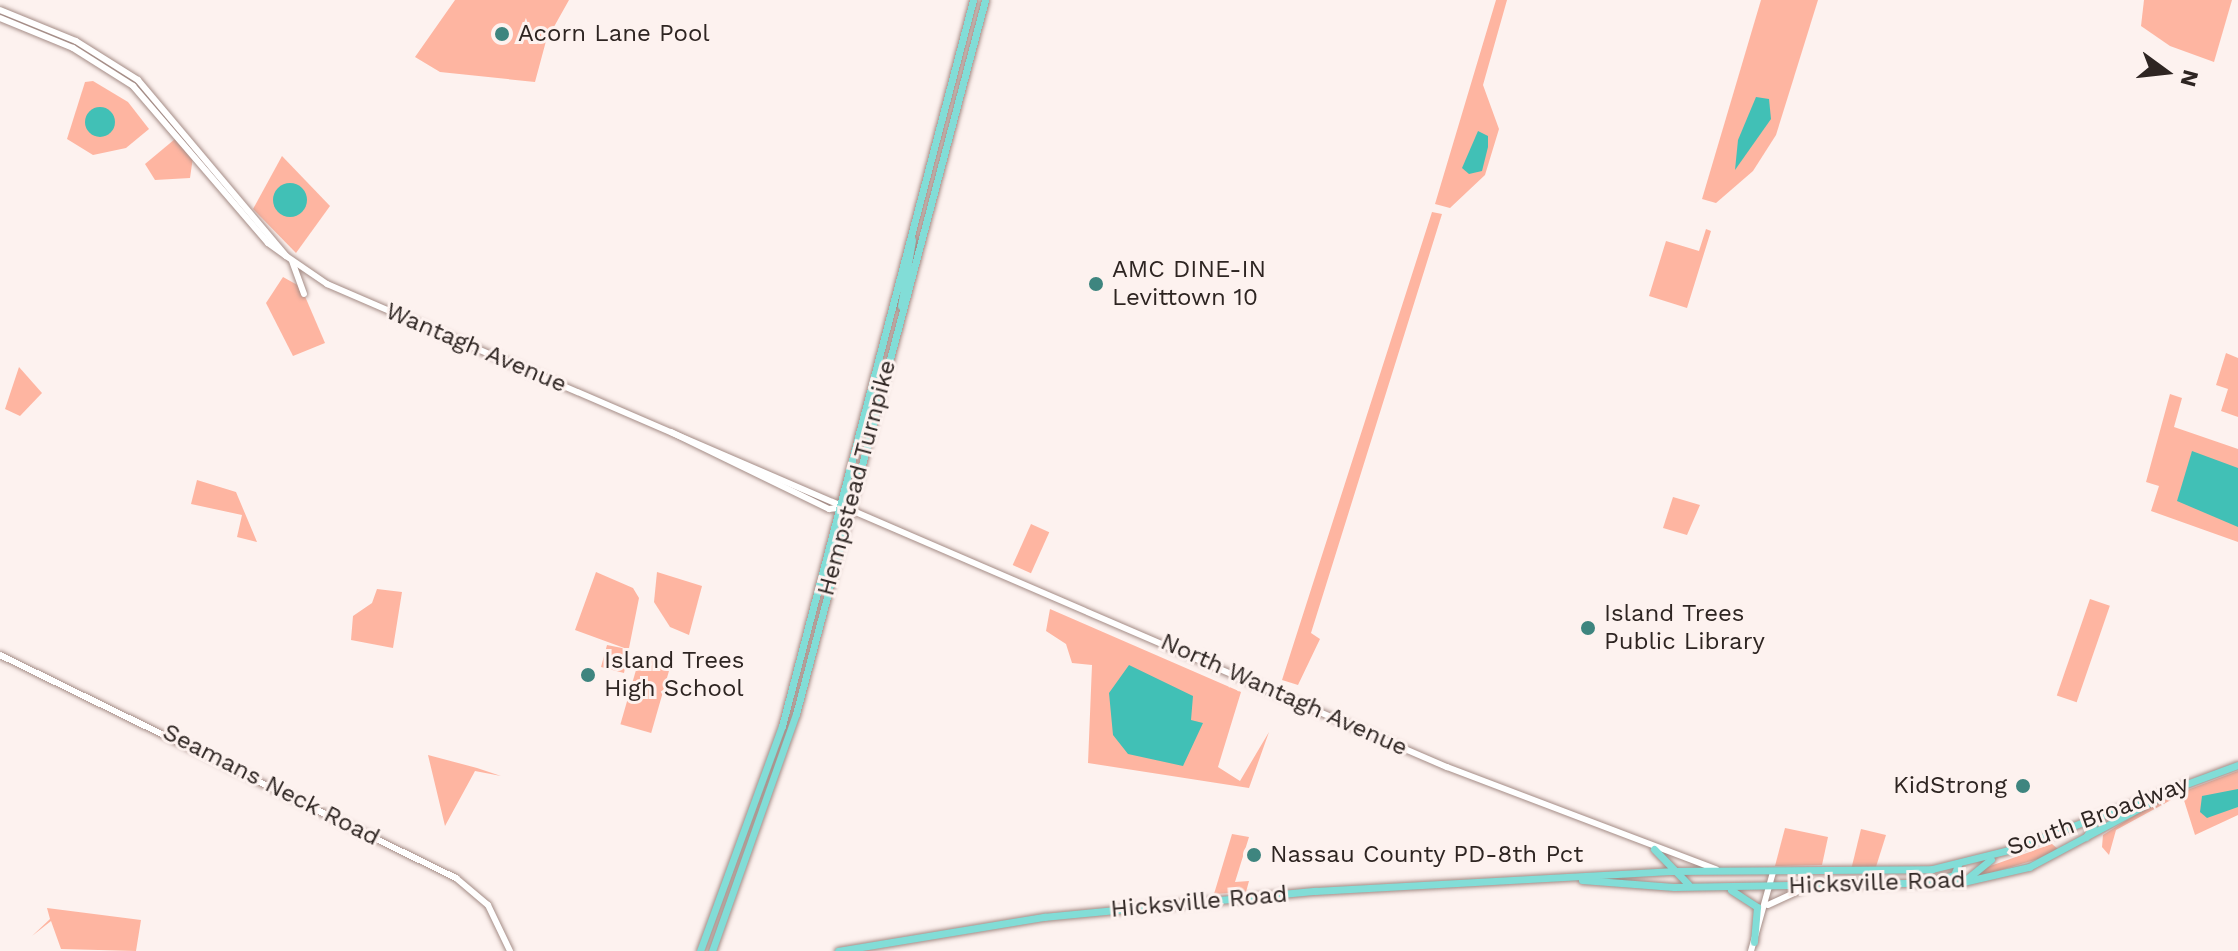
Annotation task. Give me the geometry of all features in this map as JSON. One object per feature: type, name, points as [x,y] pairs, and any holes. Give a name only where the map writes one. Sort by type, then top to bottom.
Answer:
[{"type":"main road","name":"Hempstead Turnpike","points":[[700,951],[768,772],[973,0]]},
{"type":"main road","name":"Hempstead Turnpike","points":[[712,951],[778,775],[985,0]]},
{"type":"main road","name":"Wantagh Avenue","points":[[0,10],[76,41],[138,80],[289,259]]},
{"type":"main road","name":"Wantagh Avenue","points":[[0,18],[73,48],[133,86],[268,243],[327,284],[848,512]]},
{"type":"main road","points":[[891,305],[902,308],[912,225]]},
{"type":"main road","points":[[289,259],[304,294]]},
{"type":"main road","name":"North Wantagh Avenue","points":[[848,512],[1654,849],[1723,871]]},
{"type":"main road","name":"Seamans Neck Road","points":[[0,655],[456,878],[488,905],[510,951]]},
{"type":"main road","name":"South Broadway","points":[[1958,865],[2008,850],[2238,765]]},
{"type":"main road","name":"Hicksville Road","points":[[1563,879],[1697,887],[1911,886],[1963,882],[2029,867],[2170,791]]},
{"type":"main road","points":[[2085,839],[2099,816]]},
{"type":"main road","points":[[1654,849],[1670,871],[1697,887]]},
{"type":"main road","points":[[1963,882],[1971,870],[2008,850]]},
{"type":"main road","points":[[1649,872],[1660,857]]},
{"type":"main road","points":[[1911,886],[1954,875],[1958,865]]},
{"type":"main road","name":"Hicksville Road","points":[[838,951],[1111,910],[1649,872],[1773,872],[1958,865]]},
{"type":"main road","points":[[1751,951],[1772,886],[1773,872]]},
{"type":"main road","points":[[1765,908],[1780,894],[1809,886]]},
{"type":"main road","points":[[1714,887],[1741,892],[1755,904],[1754,942]]},
{"type":"shaded area","points":[[455,0],[569,0],[546,41],[535,82],[440,72],[415,57]]},
{"type":"shaded area","points":[[1496,0],[1507,0],[1483,85],[1499,129],[1485,175],[1450,208],[1435,204]]},
{"type":"shaded area","points":[[1761,0],[1818,0],[1776,135],[1753,171],[1716,203],[1702,199]]},
{"type":"shaded area","points":[[2144,0],[2232,0],[2214,62],[2170,46],[2141,26]]},
{"type":"shaded area","points":[[93,81],[128,102],[149,129],[126,148],[93,155],[67,139],[85,82]]},
{"type":"shaded area","points":[[181,134],[194,150],[190,178],[155,180],[145,164]]},
{"type":"shaded area","points":[[282,156],[330,206],[296,253],[253,209]]},
{"type":"shaded area","points":[[1432,212],[1442,214],[1311,633],[1320,639],[1298,685],[1282,680]]},
{"type":"shaded area","points":[[1706,229],[1711,231],[1687,308],[1649,296],[1666,241],[1699,251]]},
{"type":"shaded area","points":[[283,277],[301,287],[325,343],[293,356],[266,303]]},
{"type":"shaded area","points":[[2226,353],[2238,358],[2238,417],[2221,411],[2228,389],[2216,385]]},
{"type":"shaded area","points":[[19,367],[42,393],[20,416],[5,409]]},
{"type":"shaded area","points":[[2170,394],[2182,398],[2174,427],[2238,449],[2238,542],[2151,511],[2159,486],[2146,482]]},
{"type":"shaded area","points":[[197,480],[236,492],[257,542],[237,537],[242,515],[191,504]]},
{"type":"shaded area","points":[[1673,497],[1700,505],[1687,535],[1663,528]]},
{"type":"shaded area","points":[[1031,524],[1049,532],[1031,573],[1013,565]]},
{"type":"shaded area","points":[[596,572],[633,588],[639,598],[624,673],[601,667],[607,645],[627,649],[575,630]]},
{"type":"shaded area","points":[[657,572],[702,586],[689,635],[670,627],[654,602]]},
{"type":"shaded area","points":[[377,589],[402,592],[393,648],[351,640],[353,616],[372,603]]},
{"type":"shaded area","points":[[2090,599],[2110,606],[2077,702],[2057,695]]},
{"type":"shaded area","points":[[1050,609],[1241,692],[1218,767],[1240,781],[1269,732],[1249,788],[1088,763],[1092,665],[1072,663],[1066,644],[1046,631]]},
{"type":"shaded area","points":[[640,656],[671,665],[651,733],[620,724]]},
{"type":"shaded area","points":[[428,755],[501,776],[475,771],[445,826]]},
{"type":"shaded area","points":[[2238,771],[2238,815],[2195,835],[2182,794],[2116,830],[2109,855],[2102,847],[2103,835],[2140,812],[2182,792]]},
{"type":"shaded area","points":[[1785,828],[1828,837],[1822,865],[1775,866]]},
{"type":"shaded area","points":[[1861,829],[1886,835],[1875,870],[1851,870]]},
{"type":"shaded area","points":[[1232,834],[1249,837],[1235,882],[1249,881],[1246,892],[1214,894]]},
{"type":"shaded area","points":[[2052,844],[2058,849],[2038,859],[1980,876],[1979,870]]},
{"type":"shaded area","points":[[47,908],[141,920],[136,951],[61,949],[51,921],[32,936],[50,919]]},
{"type":"water","points":[[1756,97],[1769,99],[1771,119],[1735,170],[1738,140]]},
{"type":"water","points":[[100,107],[111,111],[115,122],[111,133],[100,137],[89,133],[85,122],[89,111]]},
{"type":"water","points":[[1478,131],[1488,136],[1488,147],[1482,171],[1469,174],[1462,168]]},
{"type":"water","points":[[290,183],[302,188],[307,200],[302,212],[290,217],[278,212],[273,200],[278,188]]},
{"type":"water","points":[[2192,451],[2238,468],[2238,527],[2177,501]]},
{"type":"water","points":[[1129,665],[1193,696],[1191,720],[1203,723],[1183,766],[1128,754],[1113,735],[1109,693]]},
{"type":"water","points":[[2238,789],[2238,807],[2207,818],[2200,812],[2202,796]]},
{"type":"place","name":"Acorn Lane Pool","points":[[502,34]]},
{"type":"place","name":"AMC DINE-IN Levittown 10","points":[[1096,284]]},
{"type":"place","name":"Island Trees Public Library","points":[[1588,628]]},
{"type":"place","name":"Island Trees High School","points":[[588,675]]},
{"type":"place","name":"KidStrong","points":[[2023,786]]},
{"type":"place","name":"Nassau County PD-8th Pct","points":[[1254,855]]}]
